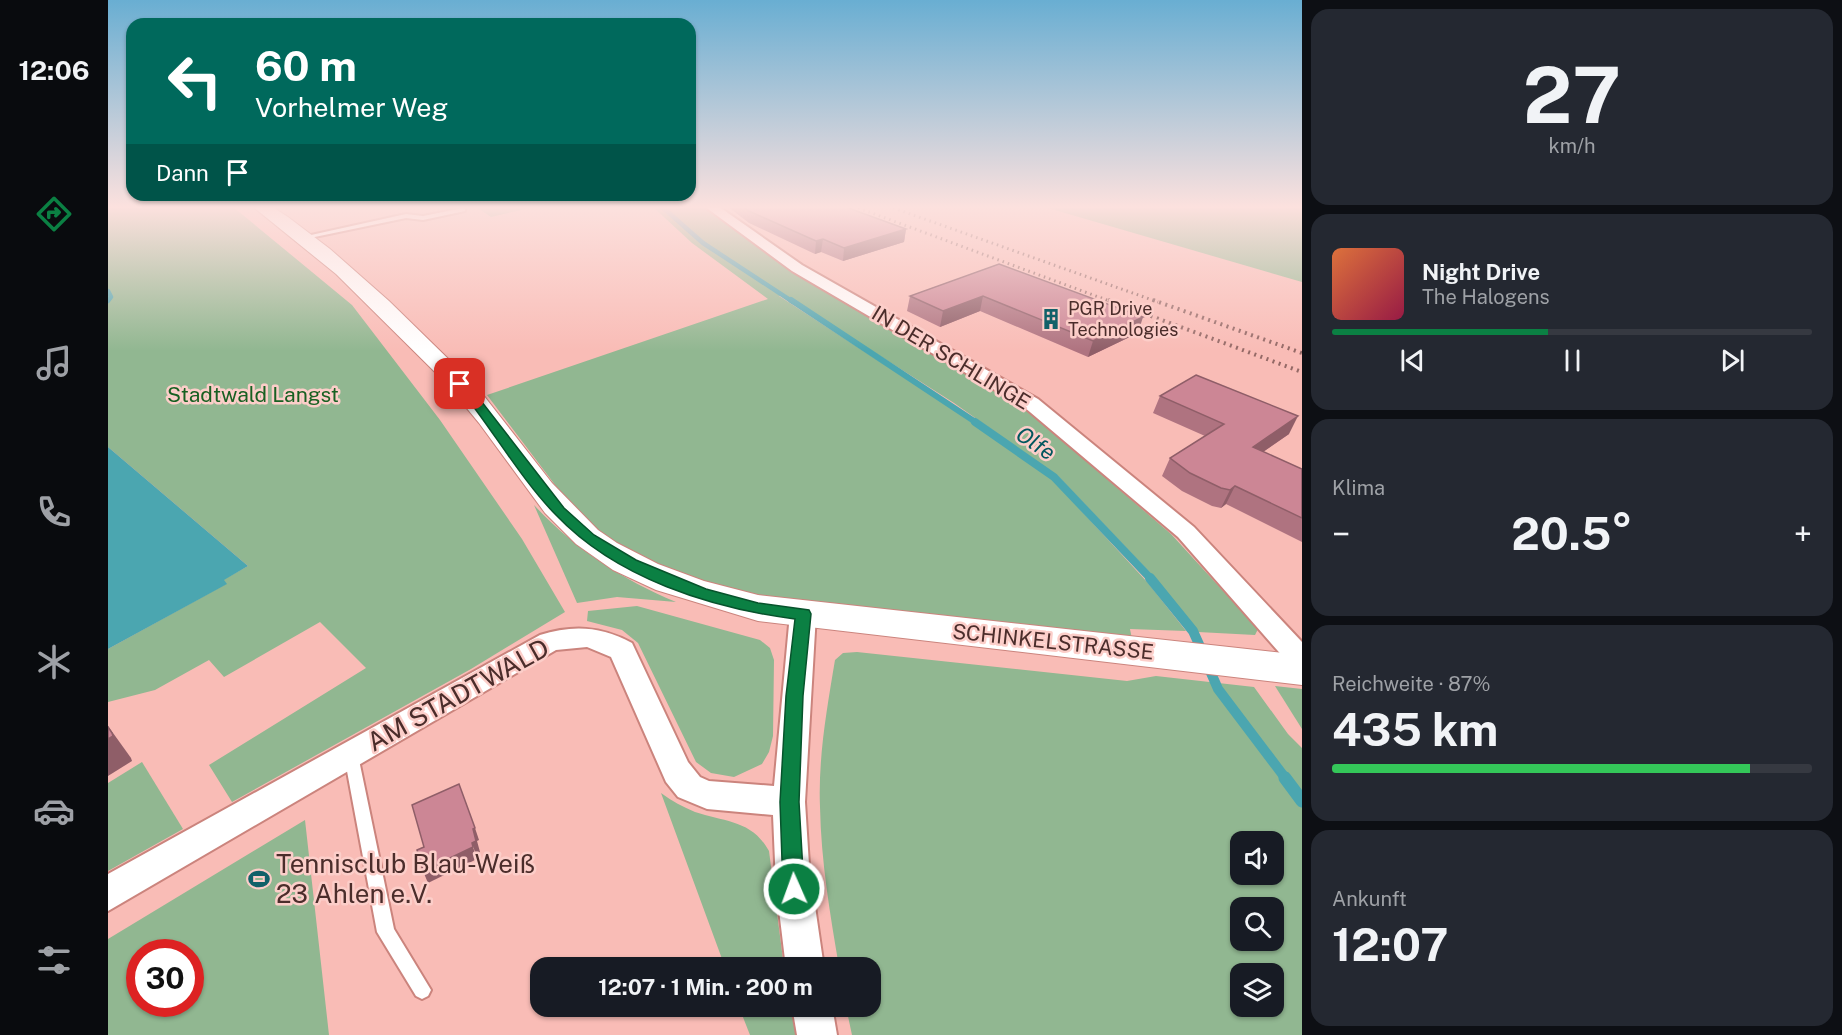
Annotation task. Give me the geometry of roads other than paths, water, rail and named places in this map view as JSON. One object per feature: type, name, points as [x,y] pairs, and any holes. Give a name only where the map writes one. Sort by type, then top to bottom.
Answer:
[{"type":"street","name":"SCHINKELSTRASSE","points":[[326,254],[356,279],[474,399],[559,511],[589,539],[630,564],[680,586],[717,599],[758,609],[1302,670]]},
{"type":"street","name":"IN DER SCHLINGE","points":[[778,254],[797,268],[1031,403],[1186,532],[1302,660]]},
{"type":"street","points":[[803,614],[795,696],[789,802],[794,889],[803,957]]},
{"type":"street","name":"AM STADTWALD","points":[[108,893],[549,642],[587,636],[607,641],[622,650],[677,772],[689,787],[707,795],[789,802]]},
{"type":"street","points":[[814,1017],[817,1035]]},
{"type":"lane","points":[[351,755],[386,932],[422,990]]},
{"type":"water","points":[[108,447],[248,566],[224,580],[227,584],[108,649]]},
{"type":"waterway","name":"Olfe","points":[[720,254],[793,302]]},
{"type":"waterway","points":[[108,291],[111,297],[108,301]]},
{"type":"waterway","name":"Olfe","points":[[791,300],[977,423]]},
{"type":"waterway","name":"Olfe","points":[[975,422],[1054,477],[1152,580]]},
{"type":"waterway","name":"Olfe","points":[[1150,578],[1193,631],[1202,651]]},
{"type":"waterway","name":"Olfe","points":[[1208,666],[1218,689],[1286,779]]},
{"type":"waterway","name":"Olfe","points":[[1285,778],[1302,801]]},
{"type":"railway","points":[[983,254],[1112,302]]},
{"type":"railway","points":[[1024,254],[1158,302]]},
{"type":"railway","points":[[1108,300],[1302,372]]},
{"type":"railway","points":[[1153,300],[1302,353]]},
{"type":"place","name":"PGR Drive Technologies","points":[[1051,319]]},
{"type":"place","name":"Tennisclub Blau-Weiß 23 Ahlen e.V.","points":[[259,879]]},
{"type":"park label","name":"Stadtwald Langst","points":[[253,395]]}]
